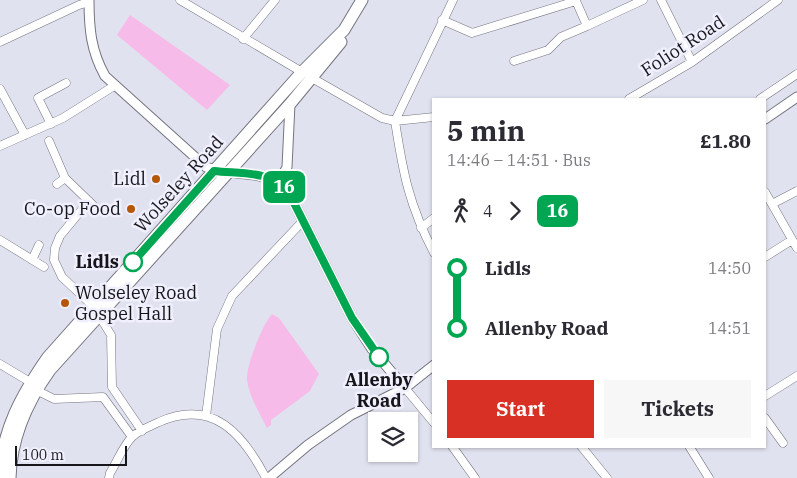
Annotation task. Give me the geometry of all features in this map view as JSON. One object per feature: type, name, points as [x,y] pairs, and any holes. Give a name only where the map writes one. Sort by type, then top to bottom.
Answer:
[{"type":"main road","name":"Wolseley Road","points":[[0,478],[7,435],[17,405],[101,316],[226,172],[290,104],[307,75],[344,30],[362,0]]},
{"type":"main road","name":"Wolseley Road","points":[[10,478],[16,437],[33,386],[48,357],[214,171],[348,33],[367,0]]},
{"type":"street","points":[[180,0],[243,39],[382,118],[395,121],[432,117]]},
{"type":"street","points":[[243,39],[275,0]]},
{"type":"street","points":[[432,248],[421,228],[403,177],[395,121],[453,0]]},
{"type":"street","points":[[514,62],[548,50],[561,37],[643,0]]},
{"type":"street","points":[[660,0],[692,62]]},
{"type":"street","name":"Foliot Road","points":[[631,98],[692,62],[778,0]]},
{"type":"street","points":[[0,42],[89,1],[92,47],[95,58],[114,86],[198,161],[214,171],[256,174],[279,182],[288,191],[352,318],[372,349],[432,422]]},
{"type":"street","points":[[442,20],[472,33],[576,1],[587,26]]},
{"type":"street","points":[[761,98],[797,74]]},
{"type":"street","points":[[51,124],[38,98],[66,83]]},
{"type":"street","points":[[0,146],[51,124],[91,102],[114,86]]},
{"type":"street","points":[[0,89],[25,135]]},
{"type":"street","points":[[766,118],[797,97]]},
{"type":"street","points":[[279,182],[287,167],[290,104]]},
{"type":"street","points":[[49,141],[65,178],[97,209]]},
{"type":"street","points":[[57,184],[65,178]]},
{"type":"street","points":[[772,204],[797,191]]},
{"type":"street","points":[[766,194],[797,248]]},
{"type":"street","points":[[89,201],[60,236],[55,248],[54,260],[62,277],[93,306],[101,316],[111,335],[112,387],[142,431]]},
{"type":"street","points":[[421,228],[432,220]]},
{"type":"street","points":[[206,416],[217,329],[232,296],[302,222]]},
{"type":"street","points":[[0,240],[44,267]]},
{"type":"street","points":[[766,256],[792,240]]},
{"type":"street","points":[[32,260],[39,245]]},
{"type":"street","points":[[0,364],[54,399],[103,397],[112,387]]},
{"type":"street","points":[[109,478],[110,473],[132,437],[171,416],[188,414],[206,416],[228,426],[243,440],[267,478],[308,445],[351,415],[405,388],[432,367]]},
{"type":"street","points":[[766,395],[797,376]]},
{"type":"street","points":[[103,397],[132,437]]},
{"type":"street","points":[[766,419],[783,443]]},
{"type":"street","points":[[453,448],[475,478]]},
{"type":"street","points":[[583,448],[607,478]]},
{"type":"street","points":[[692,448],[708,478]]},
{"type":"shaded area","points":[[130,15],[230,85],[207,110],[117,35]]},
{"type":"shaded area","points":[[272,314],[279,318],[319,374],[310,391],[271,420],[271,425],[267,428],[252,399],[247,374],[255,346]]},
{"type":"bus line","name":"16","points":[[133,262],[214,171],[240,172],[268,177],[279,182],[288,191],[352,318],[379,357]]},
{"type":"place","name":"Lidl","points":[[156,179]]},
{"type":"place","name":"Co-op Food","points":[[131,209]]},
{"type":"place","name":"Lidls","points":[[133,262]]},
{"type":"place","name":"Wolseley Road Gospel Hall","points":[[65,303]]},
{"type":"place","name":"Allenby Road","points":[[379,357]]}]
